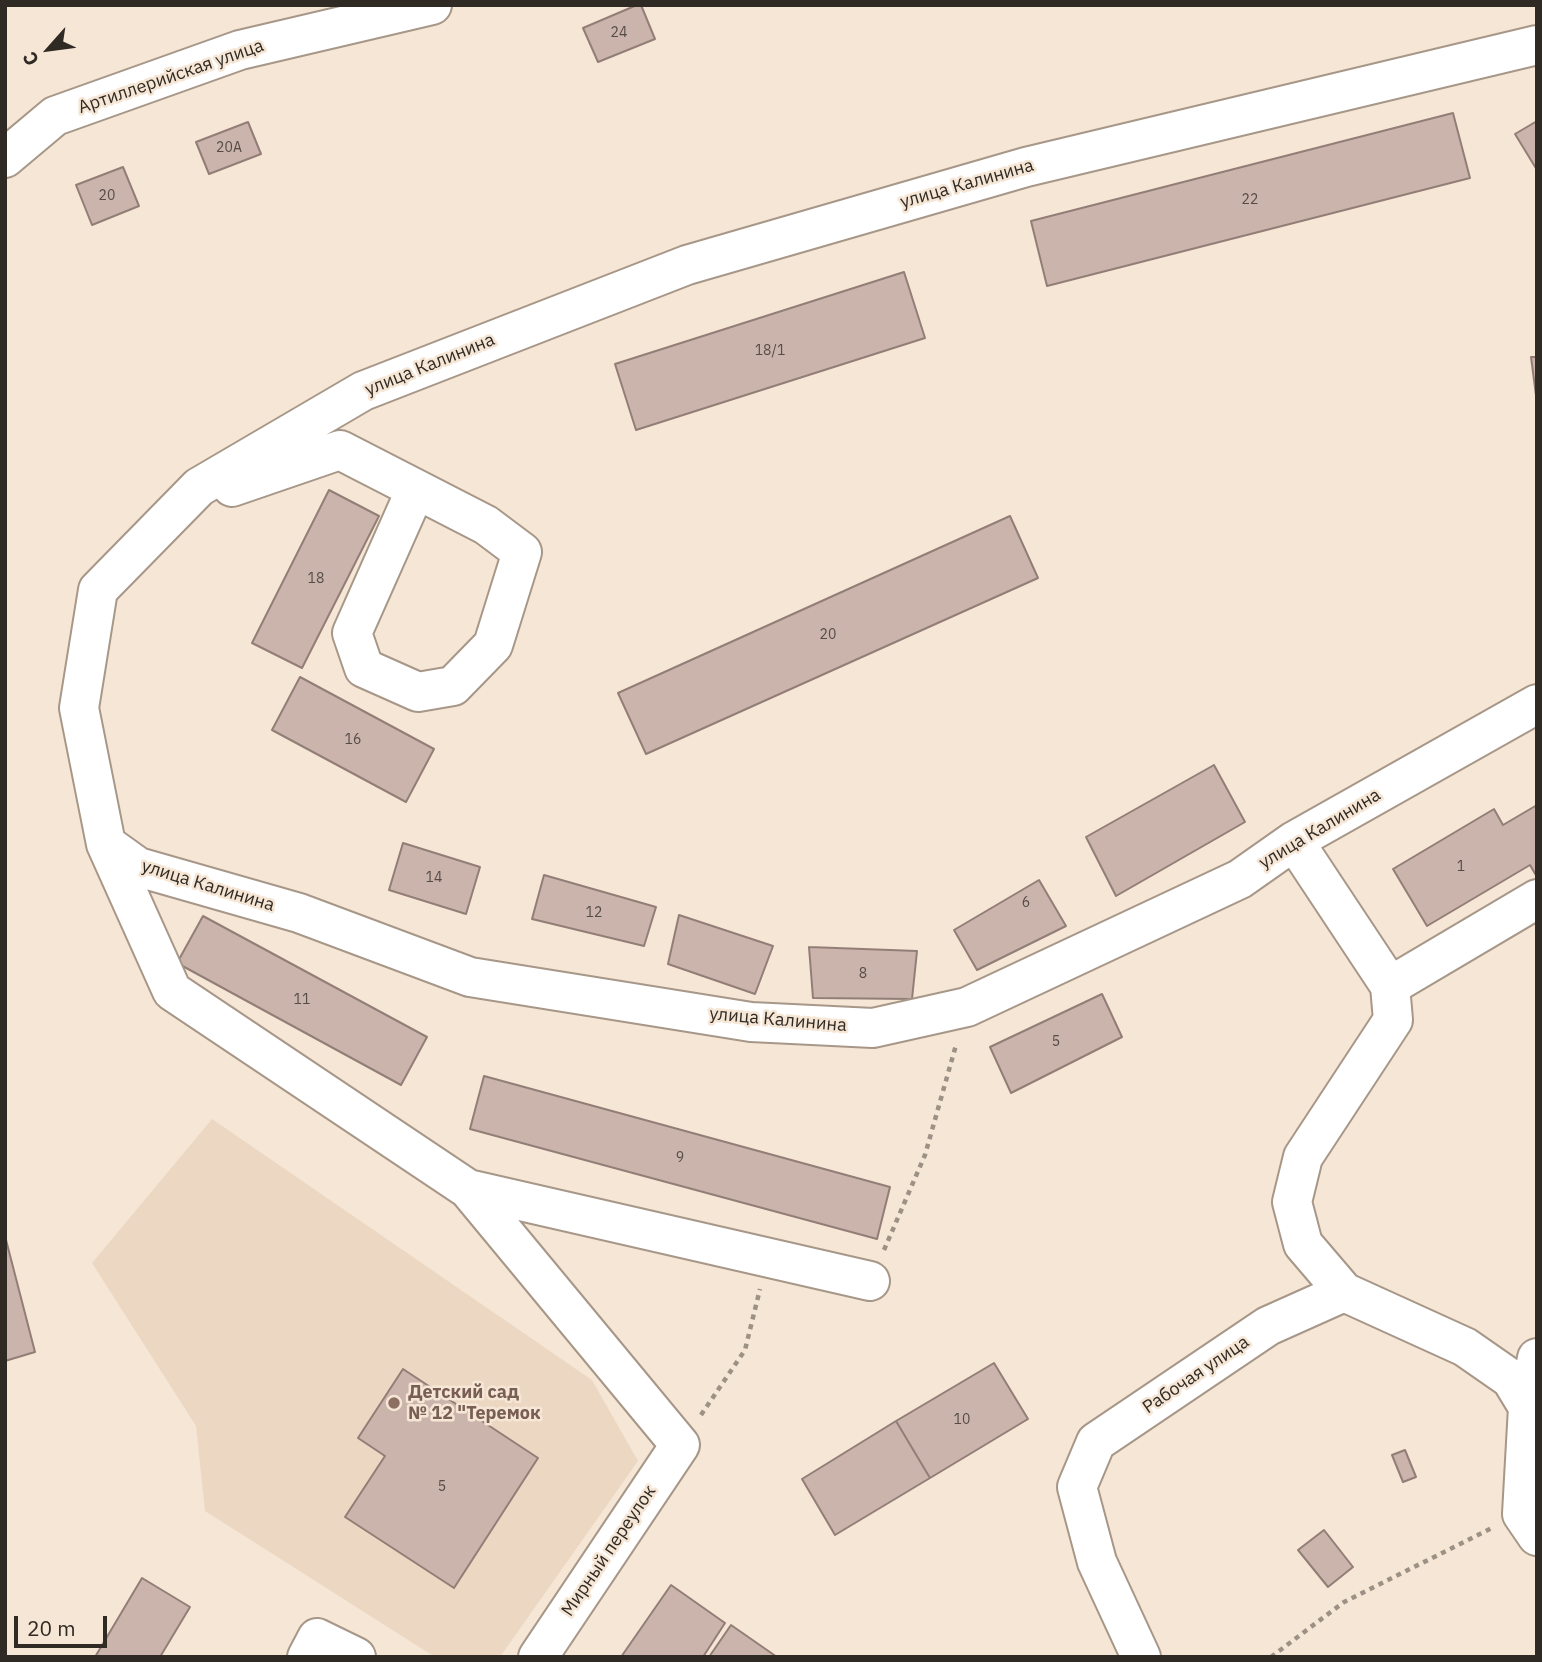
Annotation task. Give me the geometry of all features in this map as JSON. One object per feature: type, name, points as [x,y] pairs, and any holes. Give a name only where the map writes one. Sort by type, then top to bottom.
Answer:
[{"type":"street","name":"Артиллерийская улица","points":[[5,158],[55,116],[68,111],[240,50],[432,5]]},
{"type":"street","name":"улица Калинина","points":[[1537,46],[1026,167],[687,265],[363,391],[199,487],[98,590],[79,708],[106,844],[138,867],[299,913],[470,977],[751,1022],[873,1028],[967,1007],[1240,879],[1294,841],[1537,704]]},
{"type":"street","points":[[183,504],[340,450],[416,489],[486,525],[522,552],[493,645],[453,686],[418,692],[364,668],[352,633],[416,489]]},
{"type":"street","points":[[1294,841],[1390,986],[1394,1020],[1303,1157],[1292,1202],[1303,1244],[1344,1292],[1465,1347],[1511,1379],[1528,1407]]},
{"type":"street","points":[[106,844],[172,991],[468,1189],[680,1445]]},
{"type":"street","points":[[1390,986],[1537,899]]},
{"type":"street","points":[[468,1189],[870,1281]]},
{"type":"street","name":"Рабочая улица","points":[[1141,1657],[1097,1562],[1077,1487],[1096,1441],[1268,1326],[1344,1292]]},
{"type":"street","points":[[1529,1525],[1528,1407],[1537,1358]]},
{"type":"street","name":"Мирный переулок","points":[[538,1657],[680,1445]]},
{"type":"street","points":[[307,1657],[317,1638],[356,1657]]},
{"type":"path","points":[[870,1281],[925,1155],[967,1007]]},
{"type":"path","points":[[680,1445],[745,1350],[768,1258]]},
{"type":"path","points":[[1272,1657],[1344,1602],[1529,1525]]},
{"type":"shaded area","name":"Детский сад № 12 \"Теремок","points":[[212,1119],[592,1380],[638,1461],[500,1657],[435,1657],[205,1511],[196,1426],[92,1263]]},
{"type":"building","points":[[641,5],[655,39],[598,62],[583,28]]},
{"type":"building","points":[[1453,113],[1470,178],[1047,286],[1031,221]]},
{"type":"building","points":[[1537,121],[1537,170],[1515,134]]},
{"type":"building","points":[[248,122],[261,154],[209,174],[196,142]]},
{"type":"building","points":[[123,167],[139,206],[92,225],[76,185]]},
{"type":"building","points":[[904,272],[925,338],[636,430],[615,364]]},
{"type":"building","points":[[1531,357],[1537,357],[1537,403]]},
{"type":"building","points":[[329,490],[379,516],[302,668],[252,643]]},
{"type":"building","points":[[1010,516],[1038,578],[646,754],[618,693]]},
{"type":"building","points":[[300,677],[434,749],[406,802],[272,730]]},
{"type":"building","points":[[1214,765],[1245,822],[1116,896],[1086,837]]},
{"type":"building","points":[[1537,805],[1537,877],[1530,865],[1427,926],[1393,869],[1494,809],[1503,825]]},
{"type":"building","points":[[403,843],[480,867],[466,914],[389,890]]},
{"type":"building","points":[[544,875],[656,907],[644,946],[532,919]]},
{"type":"building","points":[[1039,880],[1066,926],[977,970],[954,930]]},
{"type":"building","points":[[679,915],[773,946],[755,994],[668,964]]},
{"type":"building","points":[[203,916],[427,1037],[401,1085],[177,963]]},
{"type":"building","points":[[809,947],[917,951],[912,999],[813,998]]},
{"type":"building","points":[[1102,994],[1122,1037],[1011,1093],[990,1047]]},
{"type":"building","points":[[484,1076],[890,1187],[877,1239],[470,1129]]},
{"type":"building","points":[[5,1236],[35,1352],[5,1361]]},
{"type":"building","points":[[994,1363],[1028,1419],[930,1478],[896,1421]]},
{"type":"building","points":[[403,1369],[538,1458],[454,1588],[345,1517],[385,1456],[358,1438]]},
{"type":"building","points":[[896,1421],[930,1478],[835,1535],[802,1479]]},
{"type":"building","points":[[1405,1450],[1416,1477],[1403,1482],[1392,1455]]},
{"type":"building","points":[[1324,1530],[1353,1567],[1328,1587],[1298,1550]]},
{"type":"building","points":[[142,1578],[190,1607],[160,1657],[95,1657]]},
{"type":"building","points":[[671,1585],[725,1623],[703,1657],[621,1657]]},
{"type":"building","points":[[731,1625],[777,1657],[709,1657]]},
{"type":"place","name":"Детский сад № 12 \"Теремок","points":[[394,1403]]}]
